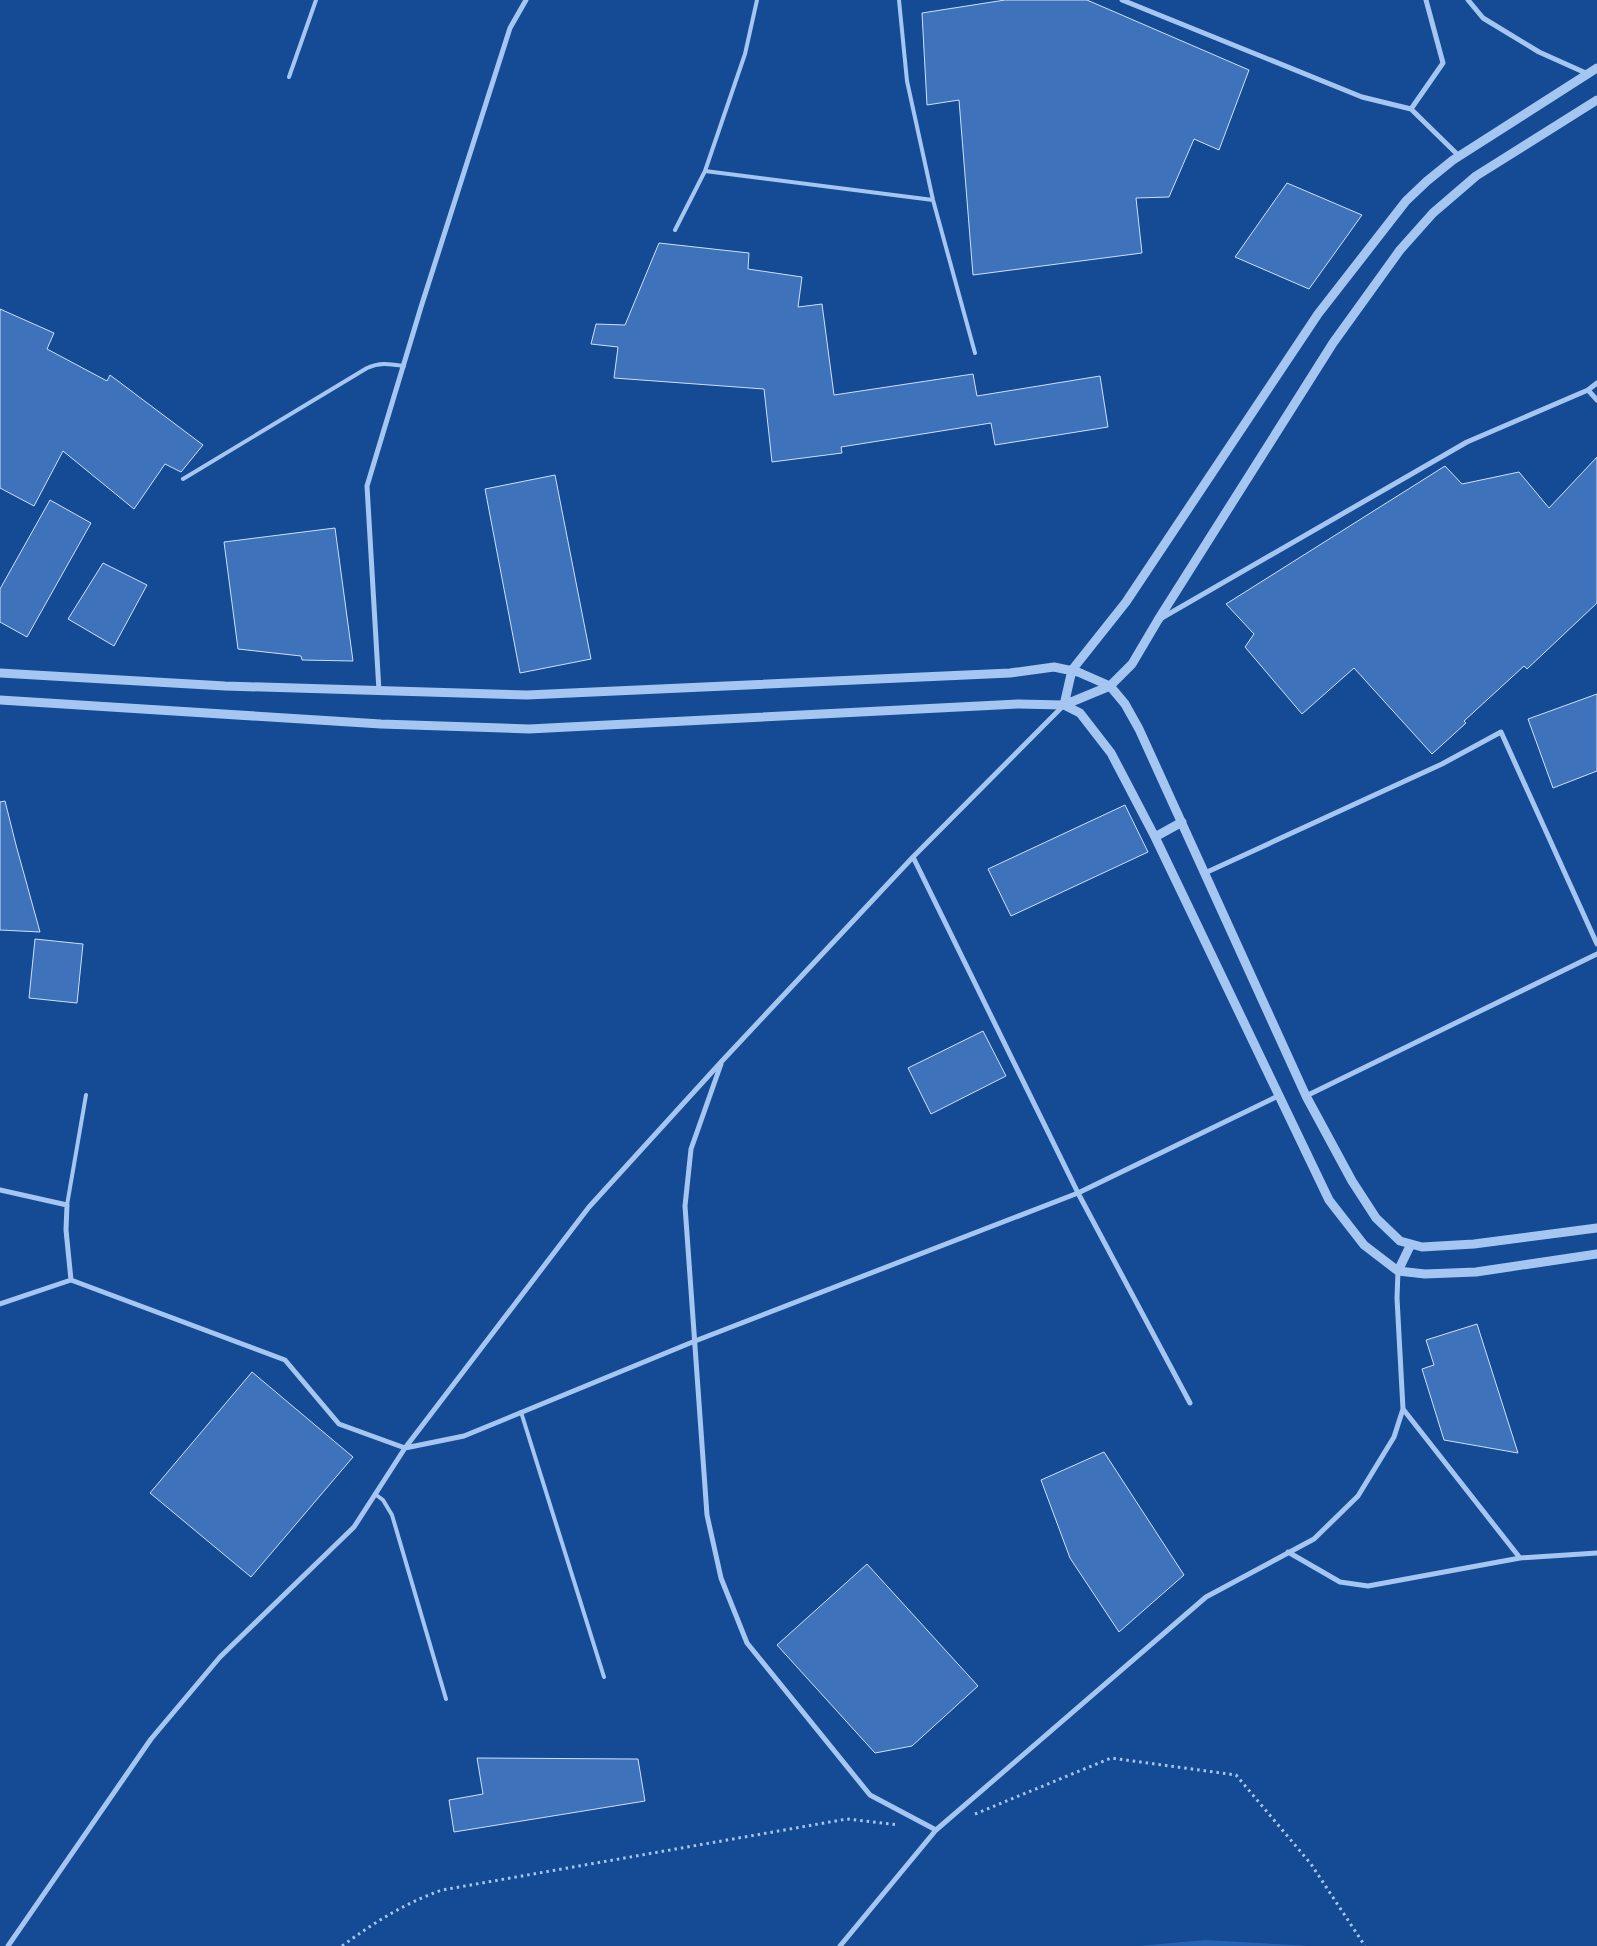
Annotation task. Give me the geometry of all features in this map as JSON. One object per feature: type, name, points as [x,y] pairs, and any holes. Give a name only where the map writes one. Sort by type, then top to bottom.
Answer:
[{"type":"street","points":[[378,691],[367,486],[421,307],[510,28],[526,0]]},
{"type":"street","points":[[1122,0],[1362,97],[1411,109],[1460,156]]},
{"type":"street","points":[[1411,109],[1443,63],[1426,0]]},
{"type":"street","points":[[1468,0],[1483,18],[1539,52],[1593,76]]},
{"type":"street","points":[[1064,705],[1072,670],[1126,602],[1318,314],[1406,201],[1427,181],[1460,156],[1593,76],[1597,68]]},
{"type":"street","points":[[8,1946],[152,1738],[220,1657],[354,1527],[405,1448],[589,1207],[722,1061],[913,857],[1064,705],[1110,686],[1132,664],[1333,342],[1400,250],[1433,213],[1476,176],[1597,100]]},
{"type":"street","points":[[1158,620],[1467,442],[1588,390],[1597,383]]},
{"type":"street","points":[[1588,390],[1597,400]]},
{"type":"street","points":[[0,673],[225,686],[527,695],[1010,673],[1054,667],[1072,670],[1110,686],[1125,704],[1139,729],[1306,1096],[1352,1181],[1376,1218],[1400,1241],[1422,1247],[1474,1244],[1597,1228]]},
{"type":"street","points":[[0,700],[371,724],[529,729],[1018,704],[1064,705],[1080,714],[1110,753],[1155,837],[1278,1096],[1330,1200],[1364,1245],[1398,1271],[1425,1274],[1476,1272],[1597,1254]]},
{"type":"street","points":[[1205,873],[1442,764],[1501,732],[1597,944]]},
{"type":"street","points":[[1155,837],[1182,822]]},
{"type":"street","points":[[913,857],[1078,1193],[1190,1403]]},
{"type":"street","points":[[1306,1096],[1597,954]]},
{"type":"street","points":[[722,1061],[692,1149],[685,1206],[707,1515],[721,1578],[747,1643],[870,1795],[936,1830]]},
{"type":"street","points":[[0,1304],[70,1280],[285,1360],[339,1424],[405,1448],[464,1436],[695,1341],[1078,1193],[1278,1096]]},
{"type":"street","points":[[0,1190],[67,1205],[66,1230],[70,1280]]},
{"type":"street","points":[[840,1946],[936,1830],[1206,1597],[1314,1539],[1358,1496],[1394,1437],[1403,1409],[1397,1298],[1398,1271],[1411,1244]]},
{"type":"street","points":[[1403,1409],[1520,1558]]},
{"type":"street","points":[[1288,1552],[1340,1582],[1368,1586],[1520,1558],[1597,1553]]},
{"type":"lane","points":[[289,77],[316,0]]},
{"type":"lane","points":[[675,230],[705,171],[745,54],[757,0]]},
{"type":"lane","points":[[899,0],[907,82],[933,200],[975,353]]},
{"type":"lane","points":[[705,171],[933,200]]},
{"type":"lane","points":[[183,479],[367,368],[377,364],[388,363],[404,366]]},
{"type":"lane","points":[[67,1205],[86,1095]]},
{"type":"lane","points":[[521,1412],[604,1677]]},
{"type":"lane","points":[[375,1494],[383,1500],[392,1515],[446,1700]]},
{"type":"path","points":[[972,1815],[1111,1758],[1236,1775],[1312,1864],[1365,1946]]},
{"type":"path","points":[[342,1946],[367,1927],[413,1900],[442,1890],[847,1819],[906,1826]]},
{"type":"shaded area","points":[[1205,1940],[1310,1946],[1138,1946]]},
{"type":"building","points":[[1005,0],[1087,0],[1249,70],[1219,150],[1194,139],[1169,197],[1136,198],[1142,253],[973,275],[959,100],[927,105],[922,13]]},
{"type":"building","points":[[1287,183],[1362,215],[1309,289],[1235,257]]},
{"type":"building","points":[[659,243],[749,253],[748,269],[802,277],[798,307],[822,304],[834,395],[973,374],[977,396],[1100,376],[1108,427],[995,445],[991,423],[841,447],[842,453],[772,462],[764,389],[614,378],[618,347],[591,344],[596,324],[625,325]]},
{"type":"building","points":[[0,309],[54,333],[47,349],[107,381],[110,375],[203,445],[181,472],[165,464],[134,509],[63,451],[34,506],[0,488]]},
{"type":"building","points":[[1597,457],[1597,603],[1527,669],[1524,666],[1464,721],[1466,723],[1432,754],[1354,668],[1302,714],[1245,647],[1254,634],[1226,604],[1445,466],[1462,484],[1519,472],[1549,508]]},
{"type":"building","points":[[555,475],[591,659],[520,673],[485,489]]},
{"type":"building","points":[[50,500],[91,523],[27,637],[0,622],[0,589]]},
{"type":"building","points":[[335,528],[353,661],[302,660],[301,656],[238,649],[224,542]]},
{"type":"building","points":[[103,563],[147,585],[114,646],[68,619]]},
{"type":"building","points":[[1597,694],[1597,771],[1553,788],[1528,719]]},
{"type":"building","points":[[5,801],[40,932],[0,930],[0,802]]},
{"type":"building","points":[[1125,805],[1148,852],[1011,916],[988,869]]},
{"type":"building","points":[[35,939],[83,944],[77,1003],[29,998]]},
{"type":"building","points":[[983,1031],[1006,1076],[931,1114],[908,1068]]},
{"type":"building","points":[[1477,1324],[1518,1453],[1444,1440],[1422,1369],[1434,1365],[1426,1340]]},
{"type":"building","points":[[252,1372],[353,1457],[251,1577],[150,1493]]},
{"type":"building","points":[[1104,1452],[1184,1575],[1119,1632],[1070,1558],[1041,1480]]},
{"type":"building","points":[[867,1564],[978,1686],[912,1746],[875,1753],[777,1645]]},
{"type":"building","points":[[477,1758],[638,1759],[645,1801],[454,1832],[449,1800],[483,1794]]}]
